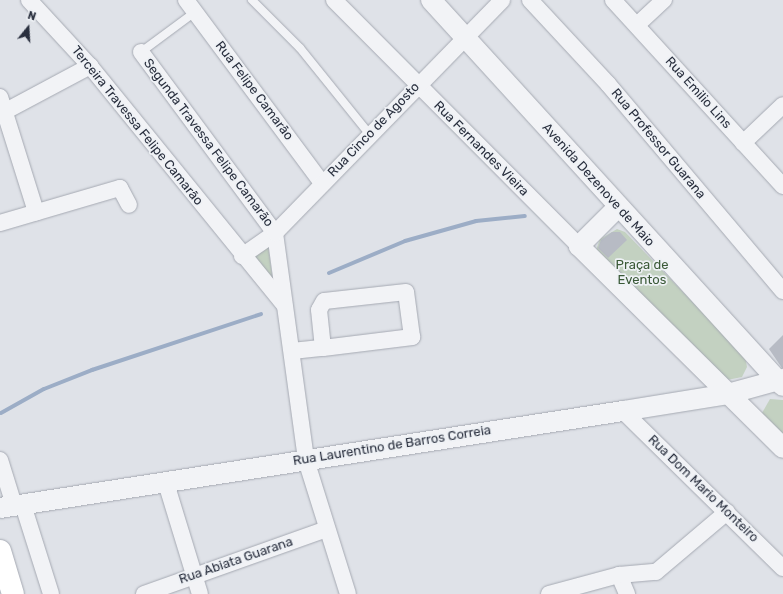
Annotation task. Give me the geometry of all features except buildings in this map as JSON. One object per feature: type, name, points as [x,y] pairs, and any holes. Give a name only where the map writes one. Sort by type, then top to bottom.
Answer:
[{"type":"main road","points":[[0,551],[13,594]]},
{"type":"street","name":"Terceira Travessa Felipe Camarão","points":[[29,0],[90,66],[242,256],[284,305]]},
{"type":"street","name":"Rua Fernandes Vieira","points":[[334,0],[417,86],[579,246]]},
{"type":"street","name":"Avenida Dezenove de Maio","points":[[431,0],[617,208],[781,381]]},
{"type":"street","name":"Rua Cinco de Agosto","points":[[242,256],[275,233],[322,182],[371,136],[464,37],[502,0]]},
{"type":"street","name":"Rua Professor Guarana","points":[[530,0],[608,84],[783,291]]},
{"type":"street","name":"Rua Emilio Lins","points":[[613,0],[783,186]]},
{"type":"street","points":[[637,25],[664,0]]},
{"type":"street","name":"Rua Felipe Camarão","points":[[191,6],[322,182]]},
{"type":"street","name":"Segunda Travessa Felipe Camarão","points":[[141,52],[275,233]]},
{"type":"street","points":[[36,212],[2,104],[90,66]]},
{"type":"street","points":[[743,143],[783,105]]},
{"type":"street","points":[[0,223],[120,188],[129,205]]},
{"type":"street","points":[[617,208],[579,246],[783,448]]},
{"type":"street","points":[[275,233],[306,460],[348,594]]},
{"type":"street","points":[[292,351],[323,348],[412,337],[406,292],[324,301],[318,310],[323,348]]},
{"type":"street","name":"Rua Laurentino de Barros Correia","points":[[12,506],[728,394],[781,381]]},
{"type":"street","name":"Rua Dom Mario Monteiro","points":[[623,411],[783,568]]},
{"type":"street","points":[[0,460],[12,506],[51,594]]},
{"type":"street","points":[[166,483],[200,594]]},
{"type":"street","points":[[549,594],[619,575],[656,572],[727,512]]},
{"type":"street","name":"Rua Abiata Guarana","points":[[144,594],[194,574],[327,529]]},
{"type":"street","points":[[619,575],[627,594]]},
{"type":"lane","points":[[252,0],[300,48],[371,136]]},
{"type":"lane","points":[[141,52],[191,6]]},
{"type":"green space","name":"Praça de Eventos","points":[[617,229],[625,232],[745,356],[747,367],[742,377],[727,380],[596,250],[600,239]]},
{"type":"green space","points":[[268,245],[273,282],[253,257]]},
{"type":"green space","points":[[770,399],[783,400],[783,437],[762,413]]},
{"type":"waterway","points":[[329,273],[405,241],[476,221],[525,216]]},
{"type":"waterway","points":[[1,413],[44,389],[92,370],[261,314]]}]
